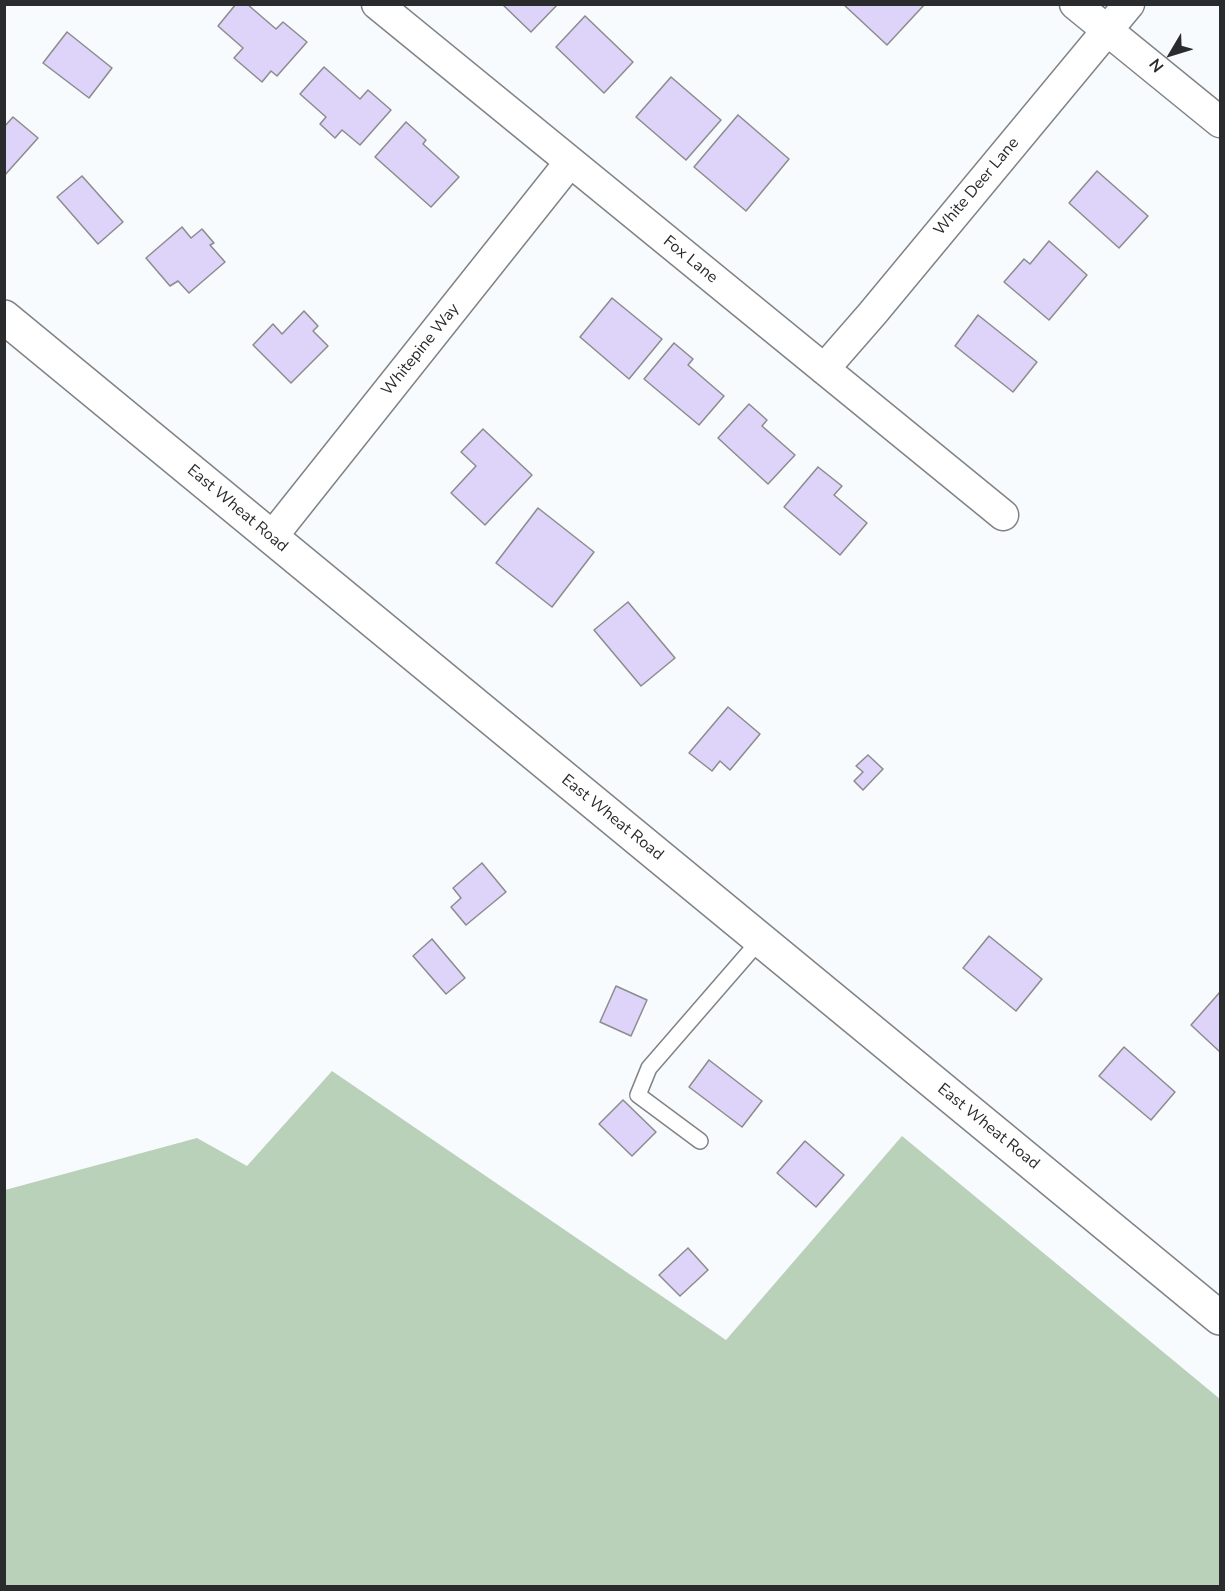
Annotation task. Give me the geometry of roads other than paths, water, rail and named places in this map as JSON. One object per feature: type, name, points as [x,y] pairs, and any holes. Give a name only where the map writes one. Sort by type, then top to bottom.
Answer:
[{"type":"street","name":"Fox Lane","points":[[377,4],[1003,515]]},
{"type":"street","points":[[1075,4],[1221,122]]},
{"type":"street","name":"White Deer Lane","points":[[824,369],[1129,4]]},
{"type":"street","name":"Whitepine Way","points":[[271,538],[570,162]]},
{"type":"street","name":"East Wheat Road","points":[[4,317],[1221,1318]]},
{"type":"lane","points":[[700,1141],[638,1095],[649,1068],[760,939]]}]
